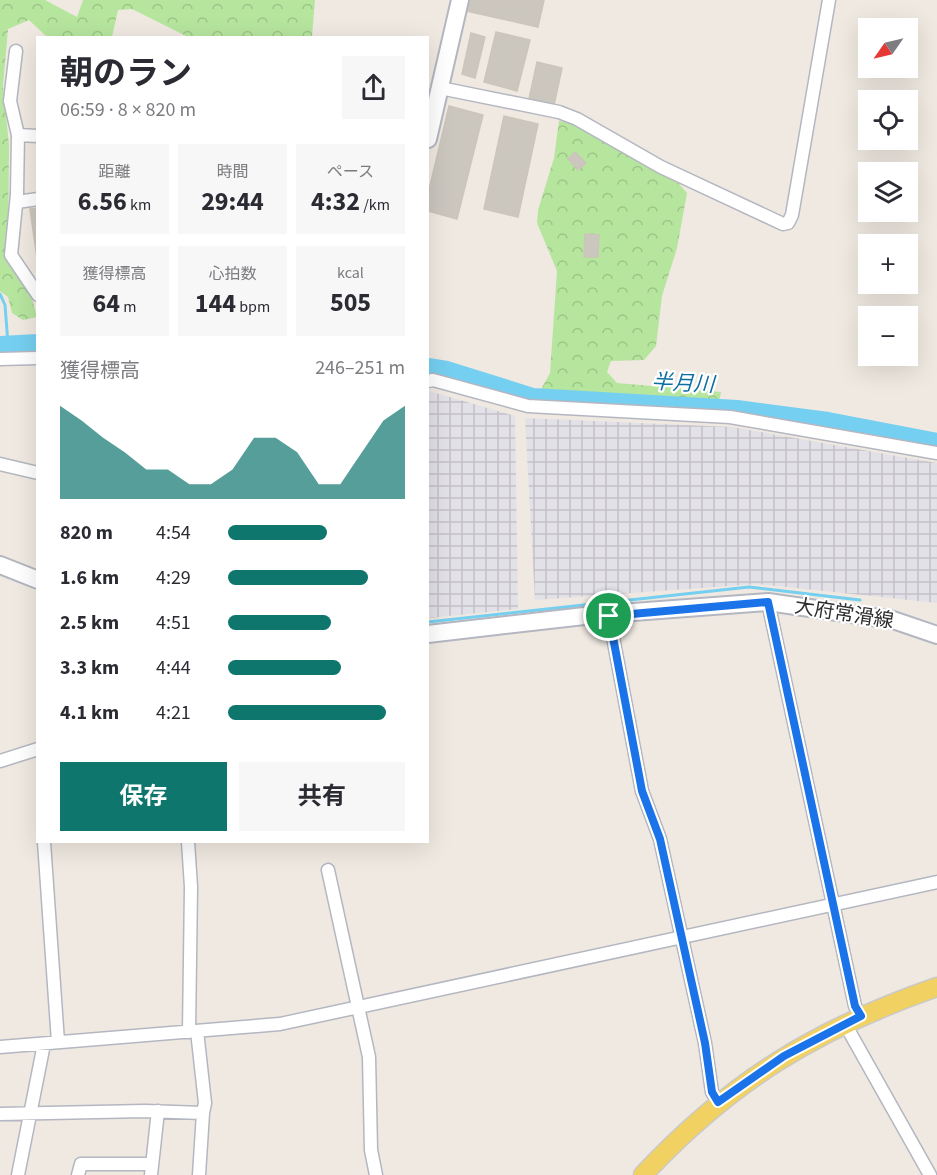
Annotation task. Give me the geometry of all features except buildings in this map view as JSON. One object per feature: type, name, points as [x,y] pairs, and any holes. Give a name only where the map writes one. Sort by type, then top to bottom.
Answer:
[{"type":"main road","points":[[429,135],[460,0]]},
{"type":"main road","points":[[0,564],[36,579]]},
{"type":"main road","name":"大府常滑線","points":[[429,634],[593,615],[609,616],[768,602],[893,620],[937,635]]},
{"type":"main road","points":[[643,1175],[718,1102],[784,1056],[853,1020],[937,987]]},
{"type":"street","points":[[440,88],[559,112],[577,119],[661,167],[783,224],[788,223],[792,215],[829,0]]},
{"type":"street","points":[[16,51],[10,101],[18,135],[17,202],[11,255],[36,292]]},
{"type":"street","points":[[18,135],[36,136]]},
{"type":"street","points":[[17,202],[36,199]]},
{"type":"street","points":[[0,359],[36,358]]},
{"type":"street","points":[[429,381],[528,406],[730,417],[937,453]]},
{"type":"street","points":[[0,464],[36,473]]},
{"type":"street","points":[[768,602],[855,1006],[853,1020],[930,1175]]},
{"type":"street","points":[[609,616],[642,791],[660,839],[705,1043],[712,1092],[718,1102]]},
{"type":"street","points":[[0,761],[36,750]]},
{"type":"street","points":[[44,843],[58,1042]]},
{"type":"street","points":[[189,843],[193,1032],[205,1103],[199,1175]]},
{"type":"street","points":[[328,870],[369,1057],[371,1150],[376,1175]]},
{"type":"street","points":[[0,1047],[280,1024],[937,882]]},
{"type":"street","points":[[18,1175],[44,1044]]},
{"type":"street","points":[[0,1114],[31,1112],[203,1113]]},
{"type":"street","points":[[78,1175],[81,1164],[152,1169],[158,1112]]},
{"type":"shaded area","points":[[429,391],[515,416],[518,609],[430,618]]},
{"type":"shaded area","points":[[525,418],[732,427],[937,463],[937,603],[757,584],[535,600]]},
{"type":"green space","points":[[0,0],[45,0],[77,17],[83,0],[315,0],[312,36],[186,36],[132,9],[118,10],[112,36],[46,36],[29,20],[8,29],[3,86],[9,145],[8,256],[31,295],[36,317],[23,320],[12,313],[8,297],[0,291]]},
{"type":"green space","points":[[559,121],[573,123],[674,178],[687,193],[677,248],[662,296],[656,346],[644,360],[611,361],[607,372],[617,383],[721,392],[719,402],[538,395],[550,373],[557,271],[537,223],[538,210],[554,158]]},
{"type":"waterway","points":[[0,294],[5,305],[8,344]]},
{"type":"waterway","name":"半月川","points":[[0,345],[36,343]]},
{"type":"waterway","name":"半月川","points":[[429,367],[447,370],[533,397],[737,409],[828,421],[937,442]]},
{"type":"waterway","points":[[429,622],[749,587],[860,600]]},
{"type":"route","points":[[768,602],[855,1006],[861,1016],[784,1056],[718,1102],[712,1092],[705,1043],[660,839],[642,791],[609,616],[768,602]]}]
